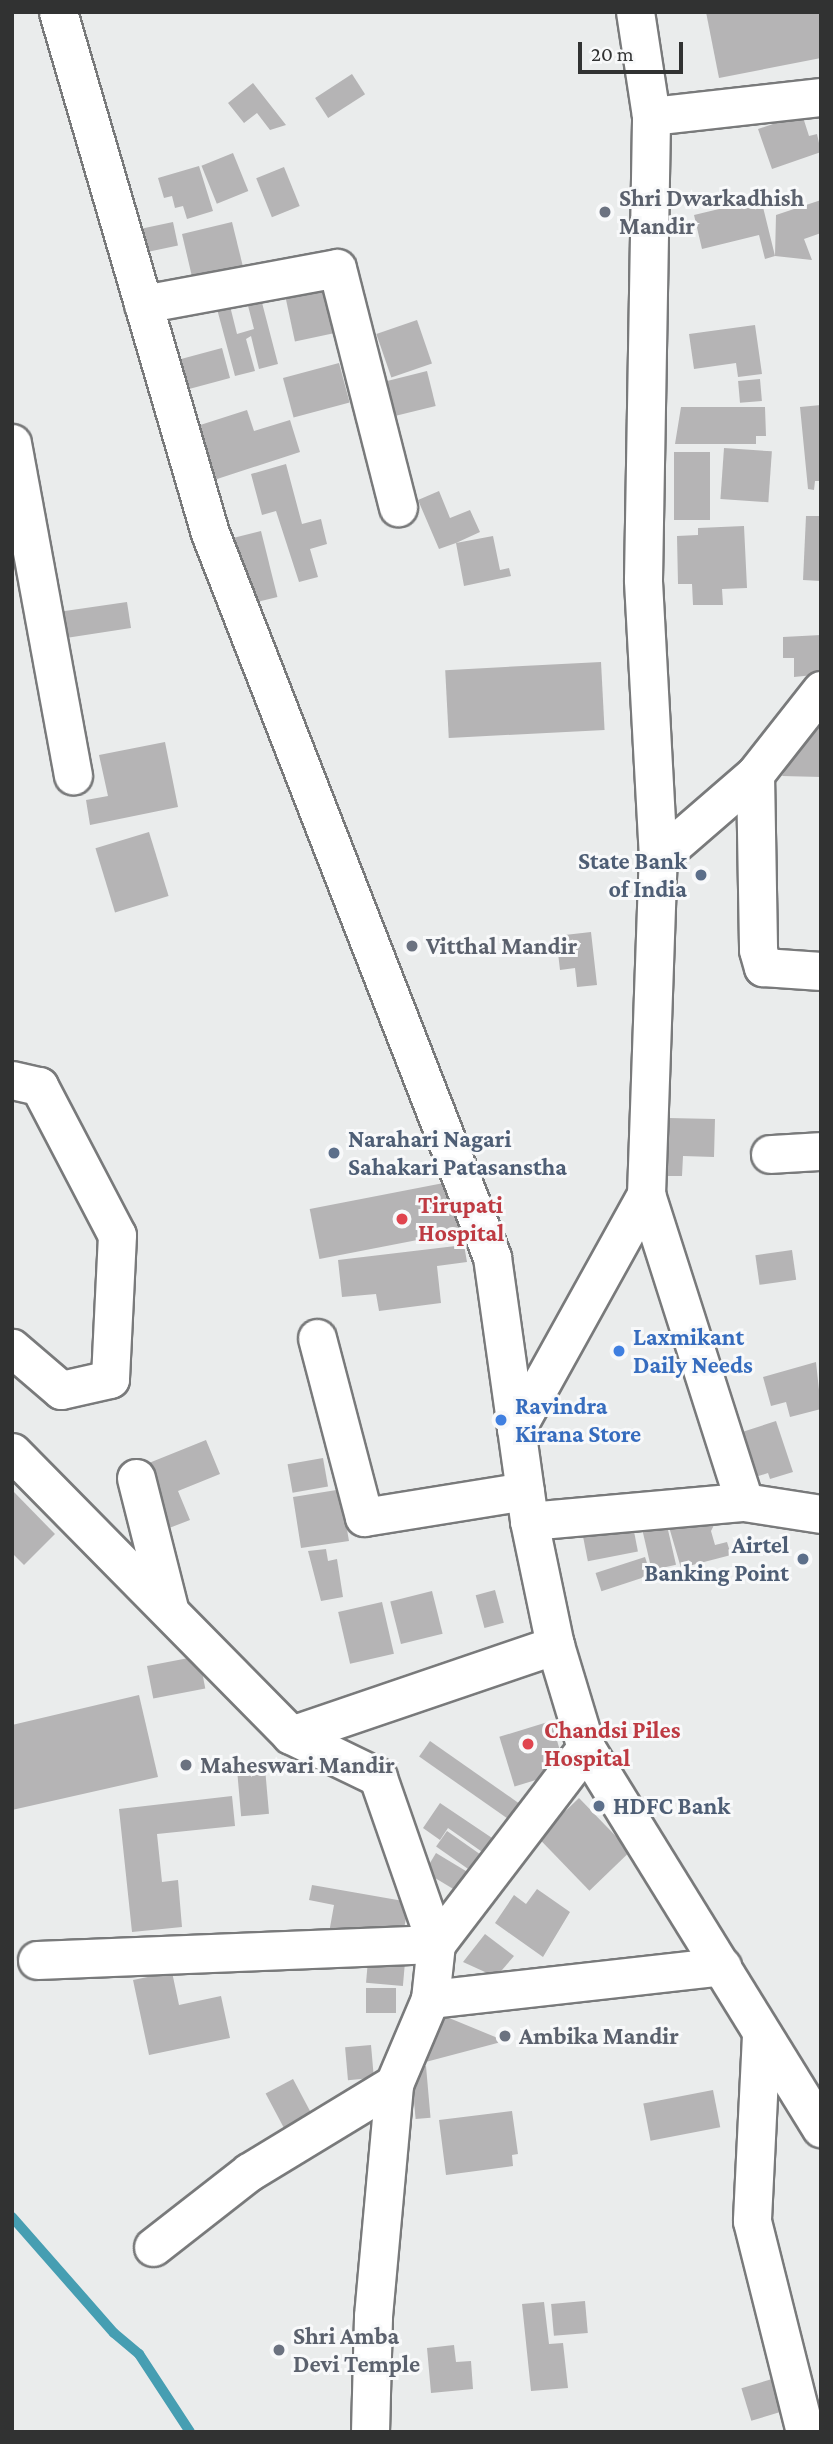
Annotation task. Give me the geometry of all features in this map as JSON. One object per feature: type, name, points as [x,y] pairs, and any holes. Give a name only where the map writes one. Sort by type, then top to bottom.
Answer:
[{"type":"street","points":[[58,12],[210,533],[492,1257],[527,1506],[555,1645],[586,1748],[821,2129]]},
{"type":"street","points":[[635,12],[651,116],[643,579],[658,858],[646,1194],[744,1502]]},
{"type":"street","points":[[651,116],[821,97]]},
{"type":"street","points":[[143,304],[337,268],[398,507]]},
{"type":"street","points":[[12,443],[73,775]]},
{"type":"street","points":[[658,858],[755,774],[821,690]]},
{"type":"street","points":[[755,774],[758,950],[763,967],[821,971]]},
{"type":"street","points":[[12,1080],[39,1086],[117,1235],[110,1379],[61,1390],[12,1348]]},
{"type":"street","points":[[770,1154],[821,1151]]},
{"type":"street","points":[[516,1429],[646,1194]]},
{"type":"street","points":[[317,1338],[364,1517],[527,1506],[744,1502],[821,1514]]},
{"type":"street","points":[[12,1452],[169,1608],[291,1735],[378,1777],[436,1944],[430,1999],[394,2084],[373,2316],[370,2432]]},
{"type":"street","points":[[136,1478],[169,1608]]},
{"type":"street","points":[[291,1735],[555,1645]]},
{"type":"street","points":[[436,1944],[586,1748]]},
{"type":"street","points":[[37,1960],[436,1944]]},
{"type":"street","points":[[430,1999],[722,1965]]},
{"type":"street","points":[[761,2035],[751,2221],[805,2432]]},
{"type":"street","points":[[153,2247],[250,2172],[394,2084]]},
{"type":"building","points":[[706,12],[821,12],[821,58],[719,78]]},
{"type":"building","points":[[352,74],[365,94],[328,118],[315,98]]},
{"type":"building","points":[[253,83],[286,125],[270,130],[257,113],[244,123],[228,103]]},
{"type":"building","points":[[802,114],[809,136],[817,134],[821,152],[772,169],[758,129]]},
{"type":"building","points":[[233,153],[248,191],[217,204],[201,166]]},
{"type":"building","points":[[199,166],[213,211],[187,219],[183,206],[175,208],[172,196],[164,198],[158,178]]},
{"type":"building","points":[[284,167],[300,206],[272,217],[256,178]]},
{"type":"building","points":[[761,199],[775,256],[765,259],[759,235],[702,249],[694,215]]},
{"type":"building","points":[[821,200],[821,233],[804,239],[812,260],[775,256],[776,215]]},
{"type":"building","points":[[173,222],[178,245],[138,254],[133,231]]},
{"type":"building","points":[[232,222],[246,279],[193,281],[182,234]]},
{"type":"building","points":[[325,281],[336,333],[295,342],[284,290]]},
{"type":"building","points":[[260,295],[278,364],[259,369],[251,336],[246,339],[255,371],[235,376],[217,309],[230,306],[237,334],[254,329],[246,298]]},
{"type":"building","points":[[417,320],[432,363],[391,377],[376,334]]},
{"type":"building","points":[[755,325],[762,374],[738,377],[736,363],[694,369],[689,334]]},
{"type":"building","points":[[222,348],[230,378],[180,391],[172,361]]},
{"type":"building","points":[[339,363],[350,403],[294,418],[283,378]]},
{"type":"building","points":[[427,371],[436,406],[396,416],[387,381]]},
{"type":"building","points":[[760,379],[762,401],[740,403],[738,381]]},
{"type":"building","points":[[821,405],[821,481],[815,481],[814,490],[808,489],[800,407]]},
{"type":"building","points":[[681,407],[765,407],[766,436],[756,436],[756,444],[675,444]]},
{"type":"building","points":[[247,410],[254,431],[290,420],[300,452],[211,481],[194,427]]},
{"type":"building","points":[[724,448],[772,451],[768,502],[720,499]]},
{"type":"building","points":[[674,452],[710,452],[710,520],[674,520]]},
{"type":"building","points":[[286,464],[302,524],[321,519],[327,544],[310,549],[318,577],[299,582],[276,511],[262,515],[251,474]]},
{"type":"building","points":[[439,491],[450,518],[470,510],[480,532],[439,549],[418,500]]},
{"type":"building","points":[[806,516],[821,516],[821,581],[803,580]]},
{"type":"building","points":[[744,526],[747,588],[722,589],[723,605],[693,605],[692,584],[678,584],[677,536],[698,535],[698,528]]},
{"type":"building","points":[[261,531],[277,597],[244,605],[228,539]]},
{"type":"building","points":[[493,536],[500,570],[509,568],[511,576],[464,586],[456,543]]},
{"type":"building","points":[[127,602],[131,628],[66,638],[51,613]]},
{"type":"building","points":[[821,635],[821,670],[814,675],[794,677],[794,658],[783,658],[783,637]]},
{"type":"building","points":[[601,662],[605,730],[449,738],[445,670]]},
{"type":"building","points":[[814,721],[821,721],[821,777],[782,776]]},
{"type":"building","points":[[165,742],[178,807],[90,825],[86,800],[108,796],[99,755]]},
{"type":"building","points":[[149,832],[169,896],[115,912],[95,848]]},
{"type":"building","points":[[591,932],[597,985],[577,987],[575,968],[560,970],[556,936]]},
{"type":"building","points":[[668,1118],[715,1119],[714,1157],[683,1156],[682,1176],[666,1176]]},
{"type":"building","points":[[454,1181],[464,1231],[319,1259],[310,1209]]},
{"type":"building","points":[[464,1245],[467,1262],[437,1266],[441,1303],[379,1311],[376,1294],[342,1297],[338,1260]]},
{"type":"building","points":[[792,1250],[796,1280],[760,1285],[755,1255]]},
{"type":"building","points":[[816,1362],[821,1409],[790,1417],[786,1402],[771,1406],[763,1377]]},
{"type":"building","points":[[776,1421],[793,1472],[770,1479],[768,1473],[752,1478],[736,1434]]},
{"type":"building","points":[[206,1440],[220,1474],[178,1491],[190,1520],[164,1530],[139,1467]]},
{"type":"building","points":[[323,1458],[328,1487],[293,1493],[288,1464]]},
{"type":"building","points":[[349,1488],[345,1518],[349,1541],[301,1548],[293,1497]]},
{"type":"building","points":[[12,1490],[55,1534],[24,1565],[12,1553]]},
{"type":"building","points":[[665,1517],[676,1565],[652,1570],[641,1523]]},
{"type":"building","points":[[717,1519],[711,1531],[715,1545],[727,1542],[731,1555],[681,1568],[667,1520]]},
{"type":"building","points":[[632,1521],[638,1551],[588,1561],[582,1531]]},
{"type":"building","points":[[326,1549],[328,1561],[337,1559],[343,1597],[321,1601],[308,1551]]},
{"type":"building","points":[[645,1557],[651,1575],[601,1591],[596,1573]]},
{"type":"building","points":[[495,1590],[504,1623],[484,1628],[476,1595]]},
{"type":"building","points":[[432,1591],[443,1634],[401,1644],[390,1601]]},
{"type":"building","points":[[382,1602],[394,1654],[350,1664],[338,1612]]},
{"type":"building","points":[[199,1656],[205,1688],[153,1699],[147,1666]]},
{"type":"building","points":[[139,1695],[158,1777],[12,1810],[12,1725]]},
{"type":"building","points":[[551,1721],[566,1771],[515,1787],[499,1737]]},
{"type":"building","points":[[430,1741],[521,1805],[510,1820],[419,1757]]},
{"type":"building","points":[[265,1768],[269,1814],[241,1816],[237,1770]]},
{"type":"building","points":[[232,1796],[235,1826],[157,1834],[162,1882],[178,1880],[182,1927],[132,1932],[119,1809]]},
{"type":"building","points":[[579,1798],[630,1851],[589,1891],[538,1838]]},
{"type":"building","points":[[440,1803],[498,1842],[488,1856],[448,1828],[440,1840],[423,1828]]},
{"type":"building","points":[[447,1831],[486,1858],[475,1874],[436,1847]]},
{"type":"building","points":[[436,1853],[476,1877],[465,1896],[425,1872]]},
{"type":"building","points":[[312,1885],[409,1902],[401,1945],[329,1933],[334,1905],[309,1900]]},
{"type":"building","points":[[537,1889],[570,1912],[543,1957],[495,1923],[514,1895],[526,1904]]},
{"type":"building","points":[[485,1934],[514,1956],[496,1977],[463,1962]]},
{"type":"building","points":[[369,1949],[406,1952],[403,1986],[366,1983]]},
{"type":"building","points":[[172,1972],[179,2005],[221,1996],[230,2038],[149,2055],[133,1980]]},
{"type":"building","points":[[366,1988],[396,1988],[396,2013],[366,2013]]},
{"type":"building","points":[[437,2013],[505,2041],[418,2064]]},
{"type":"building","points":[[371,2045],[374,2078],[348,2080],[345,2047]]},
{"type":"building","points":[[426,2066],[431,2118],[416,2119],[411,2067]]},
{"type":"building","points":[[293,2079],[315,2120],[288,2135],[266,2094]]},
{"type":"building","points":[[713,2090],[720,2127],[651,2141],[643,2104]]},
{"type":"building","points":[[512,2111],[518,2154],[512,2155],[513,2166],[446,2175],[439,2120]]},
{"type":"building","points":[[585,2301],[588,2333],[554,2336],[551,2304]]},
{"type":"building","points":[[544,2302],[549,2344],[563,2343],[568,2388],[531,2391],[522,2304]]},
{"type":"building","points":[[454,2345],[456,2362],[471,2361],[473,2389],[431,2393],[427,2348]]},
{"type":"building","points":[[772,2379],[782,2412],[751,2421],[741,2388]]},
{"type":"waterway","points":[[12,2217],[114,2333],[139,2354],[190,2432]]},
{"type":"place","name":"Shri Dwarkadhish Mandir","points":[[605,212]]},
{"type":"place","name":"State Bank of India","points":[[701,875]]},
{"type":"place","name":"Vitthal Mandir","points":[[412,946]]},
{"type":"place","name":"Narahari Nagari Sahakari Patasanstha","points":[[334,1153]]},
{"type":"place","name":"Tirupati Hospital","points":[[402,1219]]},
{"type":"place","name":"Laxmikant Daily Needs","points":[[619,1351]]},
{"type":"place","name":"Ravindra Kirana Store","points":[[501,1420]]},
{"type":"place","name":"Airtel Banking Point","points":[[803,1559]]},
{"type":"place","name":"Chandsi Piles Hospital","points":[[528,1744]]},
{"type":"place","name":"Maheswari Mandir","points":[[186,1765]]},
{"type":"place","name":"HDFC Bank","points":[[599,1806]]},
{"type":"place","name":"Ambika Mandir","points":[[505,2036]]},
{"type":"place","name":"Shri Amba Devi Temple","points":[[279,2350]]}]
